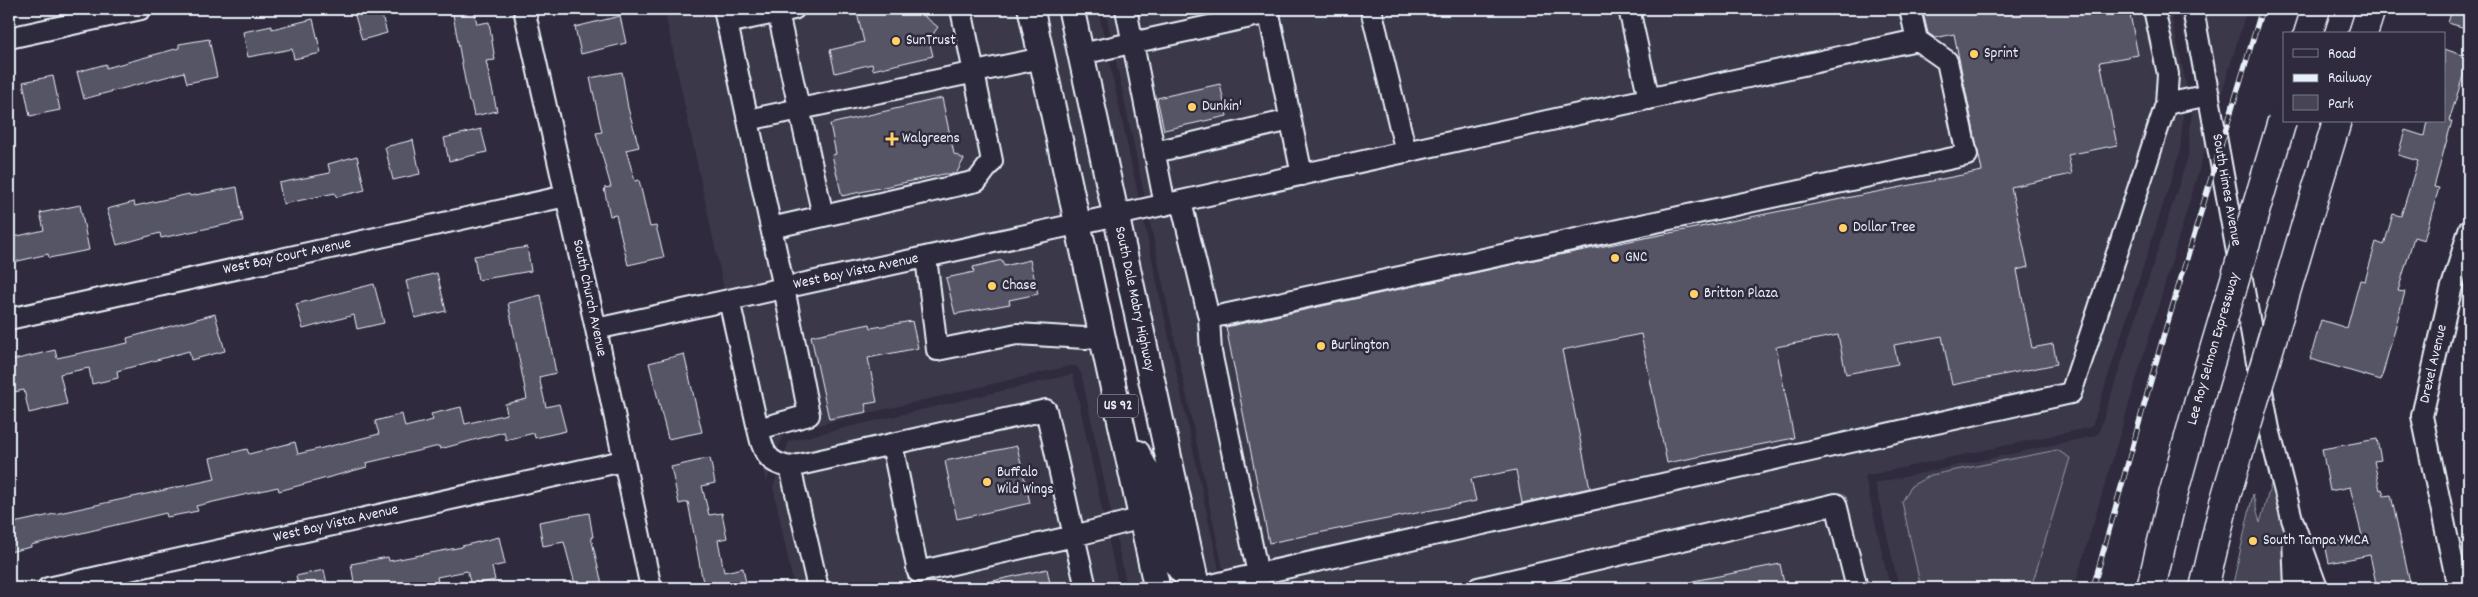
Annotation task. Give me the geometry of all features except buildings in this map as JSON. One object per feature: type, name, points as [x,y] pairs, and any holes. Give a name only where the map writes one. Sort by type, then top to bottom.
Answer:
[{"type":"highway","points":[[2309,32],[2316,9]]},
{"type":"highway","points":[[2364,32],[2370,9]]},
{"type":"highway","name":"Lee Roy Selmon Expressway","points":[[2151,588],[2173,495],[2200,397],[2283,117]]},
{"type":"highway","points":[[2204,588],[2224,503],[2337,122]]},
{"type":"main road","name":"US 92","points":[[1031,9],[1157,588]]},
{"type":"main road","name":"South Dale Mabry Highway","points":[[1071,9],[1197,587]]},
{"type":"main road","points":[[1121,420],[1155,490],[1170,555],[1185,577],[1197,587]]},
{"type":"street","points":[[9,38],[141,9]]},
{"type":"street","name":"South Church Avenue","points":[[524,9],[596,329],[651,588]]},
{"type":"street","points":[[771,228],[977,181],[992,161],[961,9]]},
{"type":"street","points":[[1126,9],[1155,152],[1209,318],[1211,352],[1258,574]]},
{"type":"street","points":[[1371,9],[1406,152]]},
{"type":"street","points":[[1629,9],[1648,99]]},
{"type":"street","points":[[1209,318],[1967,155],[1947,61],[1917,40],[1910,9]]},
{"type":"street","points":[[1197,587],[2071,393],[2166,104],[2168,74],[2154,9]]},
{"type":"street","name":"South Himes Avenue","points":[[2193,9],[2270,429],[2292,518],[2317,588]]},
{"type":"street","points":[[758,429],[809,415],[784,288],[725,16],[786,11],[799,109],[823,216]]},
{"type":"street","points":[[1081,54],[1134,42],[1231,15],[1268,11],[1302,175]]},
{"type":"street","name":"West Bay Vista Avenue","points":[[596,329],[1917,40]]},
{"type":"street","points":[[748,120],[1042,58]]},
{"type":"street","points":[[2166,104],[2209,95]]},
{"type":"street","points":[[1155,152],[1290,120]]},
{"type":"street","name":"West Bay Court Avenue","points":[[9,319],[566,196]]},
{"type":"street","name":"Drexel Avenue","points":[[2458,588],[2422,416],[2460,292],[2469,230]]},
{"type":"street","points":[[926,257],[937,350],[1017,334],[1085,338],[1102,336]]},
{"type":"street","points":[[729,300],[763,452],[777,465],[790,467],[1046,410],[1086,588]]},
{"type":"street","points":[[892,444],[920,580],[1142,518]]},
{"type":"street","name":"West Bay Vista Avenue","points":[[48,588],[623,461]]},
{"type":"street","points":[[790,467],[818,588]]},
{"type":"street","points":[[1478,588],[1836,504],[1857,588]]},
{"type":"street","name":"South Himes Avenue","points":[[2292,518],[2295,588]]},
{"type":"shaded area","points":[[664,9],[1021,9],[1067,216],[724,290]]},
{"type":"shaded area","points":[[1041,9],[1061,9],[1104,208],[1085,212]]},
{"type":"shaded area","points":[[1080,9],[1098,9],[1223,588],[1204,576]]},
{"type":"shaded area","points":[[1105,9],[2170,9],[2186,84],[2180,152],[2092,427],[1865,476],[1890,588],[1227,588]]},
{"type":"shaded area","points":[[2178,9],[2183,9],[2208,140],[2074,588],[2031,588],[2064,478],[1902,502],[1921,588],[1899,588],[1875,483],[2094,436],[2099,432],[2188,156],[2194,82]]},
{"type":"shaded area","points":[[2203,9],[2247,9],[2220,100]]},
{"type":"shaded area","points":[[1071,237],[1148,588],[1127,588],[1081,373],[1076,366],[784,433],[766,483],[729,311]]},
{"type":"shaded area","points":[[1073,374],[1119,588],[794,588],[773,487],[789,441]]},
{"type":"shaded area","points":[[1163,560],[1185,588],[1167,588]]},
{"type":"green space","points":[[2057,450],[2070,458],[2031,588],[1921,588],[1902,502],[1911,486],[1931,475]]},
{"type":"green space","points":[[2272,480],[2282,520],[2286,588],[2232,588],[2253,494],[2260,523]]},
{"type":"railway","points":[[2093,588],[2160,348],[2262,9]]},
{"type":"place","name":"SunTrust","points":[[896,41]]},
{"type":"place","name":"Sprint","points":[[1974,54]]},
{"type":"place","name":"Dunkin'","points":[[1192,107]]},
{"type":"place","name":"Walgreens","points":[[892,139]]},
{"type":"place","name":"Dollar Tree","points":[[1843,228]]},
{"type":"place","name":"GNC","points":[[1615,258]]},
{"type":"place","name":"Chase","points":[[992,286]]},
{"type":"place","name":"Britton Plaza","points":[[1694,294]]},
{"type":"place","name":"Burlington","points":[[1321,346]]},
{"type":"place","name":"Buffalo Wild Wings","points":[[987,482]]},
{"type":"place","name":"South Tampa YMCA","points":[[2253,541]]}]
